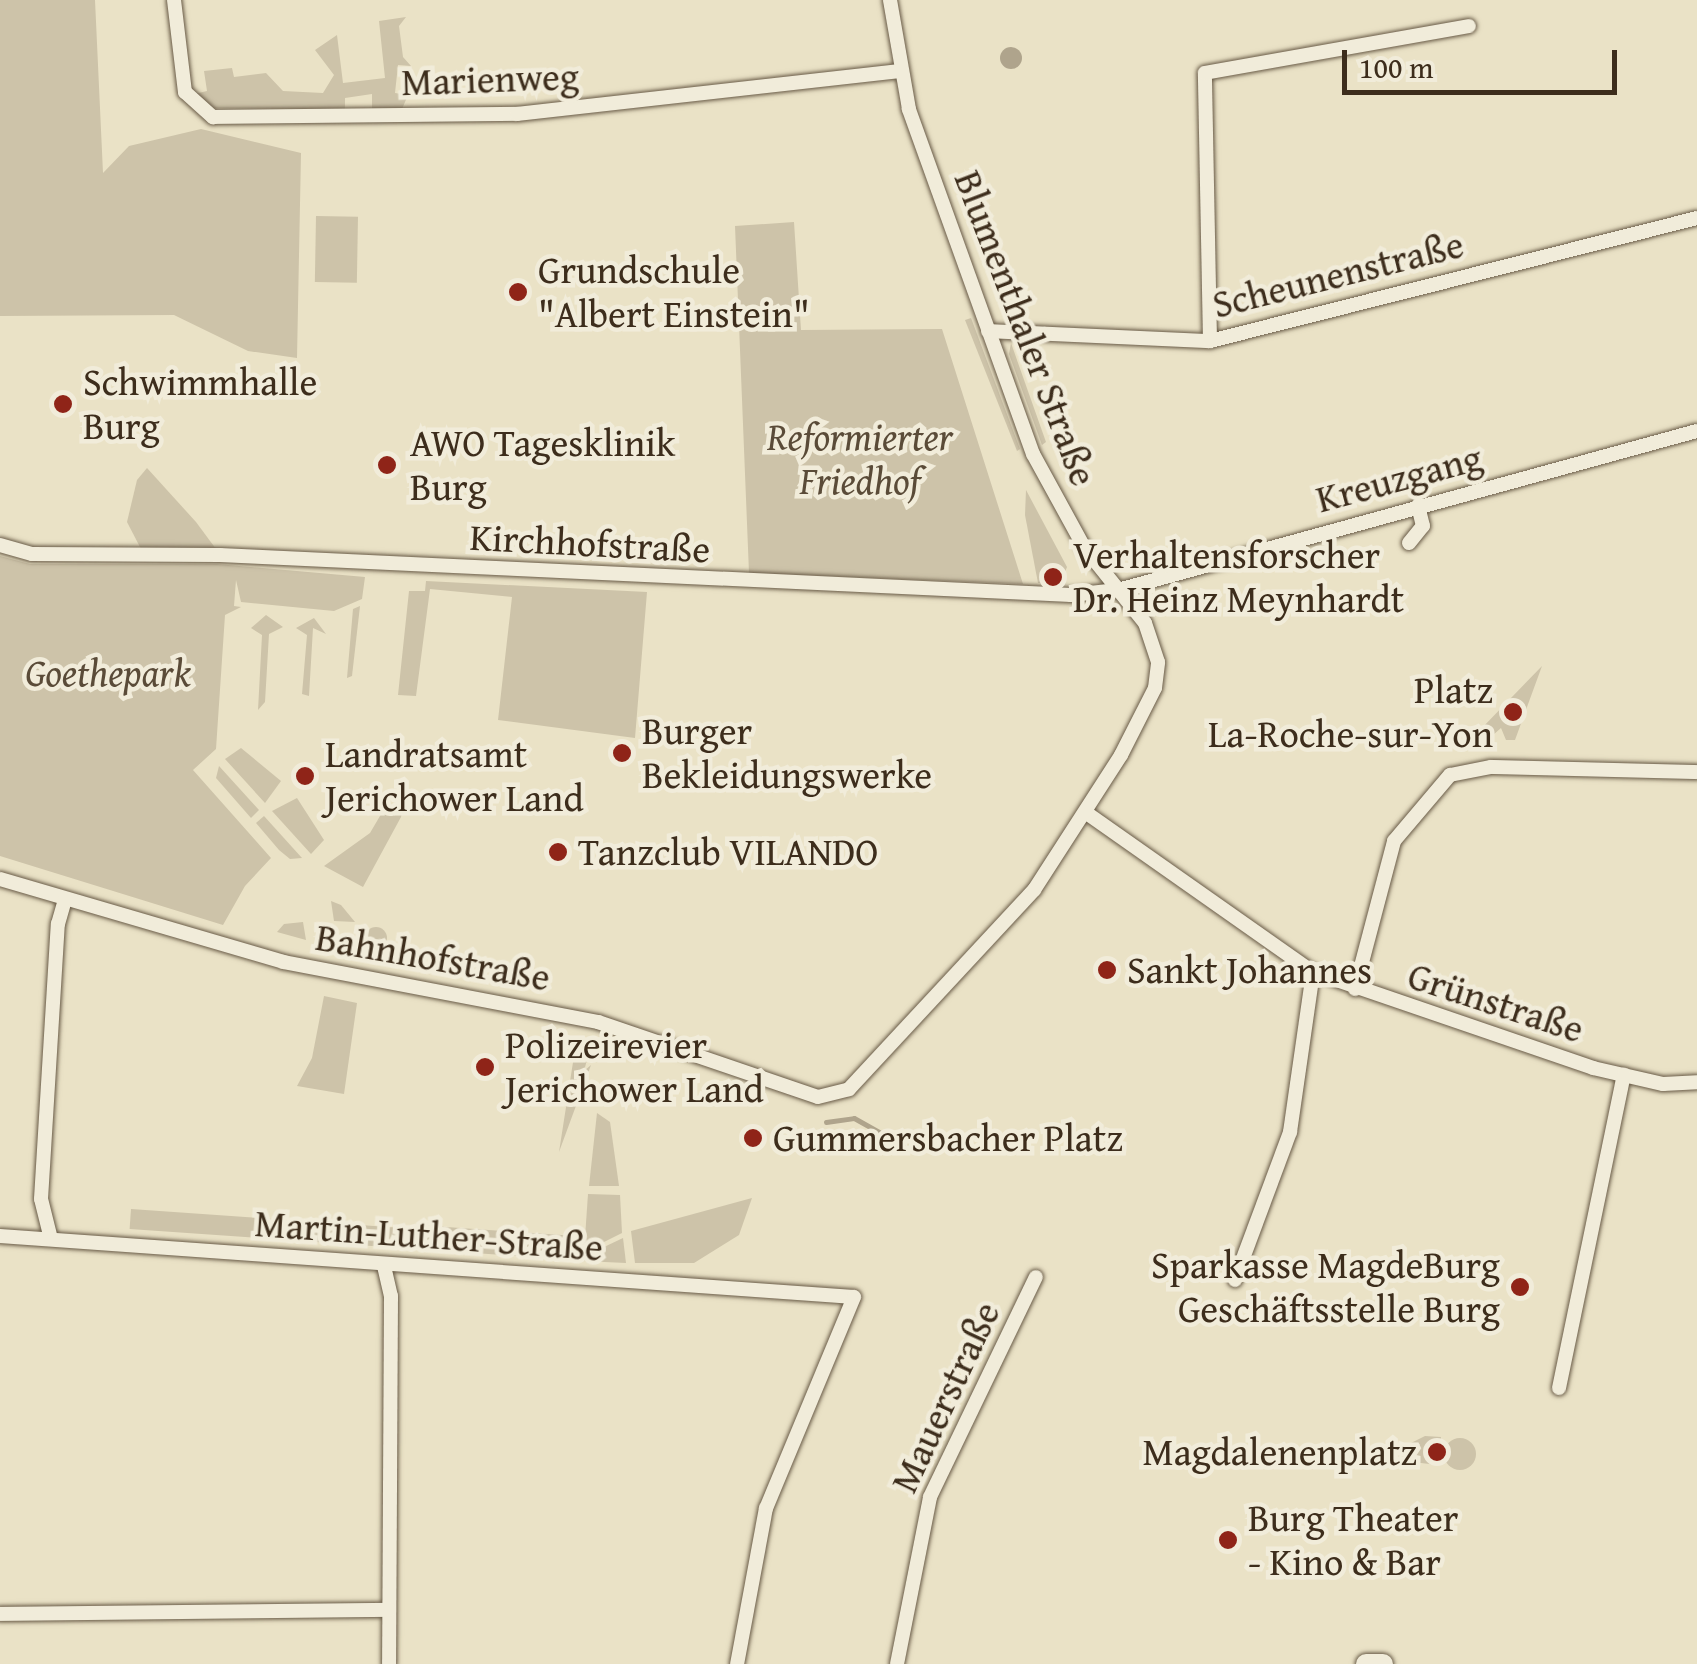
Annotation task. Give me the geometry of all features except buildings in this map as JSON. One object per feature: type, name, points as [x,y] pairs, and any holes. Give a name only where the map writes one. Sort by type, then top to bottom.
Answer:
[{"type":"street","name":"Marienweg","points":[[174,0],[185,92],[213,117],[518,114],[900,71]]},
{"type":"street","name":"Blumenthaler Straße","points":[[849,1087],[1034,890],[1088,814],[1158,673],[1152,636],[1043,476],[988,331],[900,71],[890,0]]},
{"type":"street","points":[[1210,340],[1205,73],[1469,26]]},
{"type":"street","name":"Scheunenstraße","points":[[988,331],[1210,340],[1697,218]]},
{"type":"street","name":"Kreuzgang","points":[[1118,590],[1697,432]]},
{"type":"street","points":[[1409,543],[1423,526],[1418,506]]},
{"type":"street","name":"Kirchhofstraße","points":[[0,546],[32,554],[220,556],[1037,597],[1118,590]]},
{"type":"street","points":[[1354,989],[1402,828],[1450,775],[1515,767],[1697,772]]},
{"type":"street","name":"Grünstraße","points":[[1088,814],[1313,972],[1354,989],[1624,1075],[1697,1082]]},
{"type":"street","name":"Bahnhofstraße","points":[[0,879],[283,962],[598,1022],[818,1097],[835,1097],[849,1087]]},
{"type":"street","points":[[51,1239],[41,1199],[58,924],[65,899]]},
{"type":"street","points":[[1235,1280],[1290,1132],[1313,972]]},
{"type":"street","points":[[1558,1388],[1624,1075]]},
{"type":"street","name":"Martin-Luther-Straße","points":[[0,1236],[854,1297],[766,1508],[738,1664]]},
{"type":"street","points":[[384,1266],[391,1296],[389,1664]]},
{"type":"street","name":"Mauerstraße","points":[[897,1664],[930,1497],[1036,1277]]},
{"type":"street","points":[[0,1614],[389,1610]]},
{"type":"green space","points":[[0,0],[95,0],[103,173],[129,146],[201,129],[301,153],[297,358],[248,351],[174,315],[0,316]]},
{"type":"green space","points":[[406,17],[399,26],[403,57],[411,66],[398,65],[395,93],[408,95],[402,109],[372,109],[372,94],[345,98],[345,109],[214,108],[194,94],[207,91],[204,71],[232,68],[234,77],[266,73],[283,91],[323,93],[334,75],[315,50],[337,35],[343,83],[385,78],[379,21]]},
{"type":"green space","points":[[316,216],[358,217],[357,283],[315,282]]},
{"type":"green space","name":"Reformierter Friedhof","points":[[794,222],[801,330],[942,329],[1023,584],[749,573],[735,226]]},
{"type":"green space","points":[[971,318],[1020,449],[1017,451],[965,320]]},
{"type":"green space","points":[[1011,343],[1046,442],[1042,445],[1009,354]]},
{"type":"green space","points":[[147,468],[216,549],[141,549],[127,522],[137,480]]},
{"type":"green space","points":[[1026,490],[1067,567],[1061,582],[1038,583],[1025,515]]},
{"type":"green space","name":"Goethepark","points":[[0,556],[30,564],[217,564],[365,577],[362,599],[334,611],[241,602],[236,580],[234,606],[241,607],[225,615],[216,749],[193,770],[271,858],[245,886],[223,925],[0,856]]},
{"type":"green space","points":[[426,581],[647,592],[635,738],[498,720],[512,597],[430,589],[416,696],[398,695],[409,591],[425,591]]},
{"type":"green space","points":[[360,606],[352,676],[347,678],[353,609]]},
{"type":"green space","points":[[266,615],[283,627],[269,634],[265,702],[258,710],[262,635],[251,628]]},
{"type":"green space","points":[[314,618],[326,634],[313,628],[309,696],[302,694],[307,635],[296,628]]},
{"type":"green space","points":[[1542,666],[1515,740],[1506,740],[1501,728],[1493,735],[1480,730]]},
{"type":"green space","points":[[241,748],[281,781],[265,803],[225,759]]},
{"type":"green space","points":[[219,766],[259,810],[251,818],[216,778]]},
{"type":"green space","points":[[297,798],[324,840],[311,854],[272,811]]},
{"type":"green space","points":[[387,804],[403,808],[401,817],[363,887],[324,866],[370,833]]},
{"type":"green space","points":[[264,816],[302,858],[290,859],[279,850],[256,823]]},
{"type":"green space","points":[[331,901],[341,905],[355,922],[334,921]]},
{"type":"green space","points":[[303,922],[306,940],[277,932],[284,924]]},
{"type":"green space","points":[[376,927],[384,930],[384,946],[376,949],[368,946],[365,938],[368,930]]},
{"type":"green space","points":[[324,996],[357,1003],[344,1094],[297,1086],[312,1058]]},
{"type":"green space","points":[[576,1043],[591,1045],[584,1071],[591,1065],[559,1152]]},
{"type":"green space","points":[[597,1113],[610,1122],[619,1186],[589,1186]]},
{"type":"green space","points":[[588,1194],[620,1195],[622,1233],[584,1252]]},
{"type":"green space","points":[[752,1198],[739,1235],[694,1263],[635,1263],[631,1231]]},
{"type":"green space","points":[[131,1209],[409,1228],[408,1248],[130,1229]]},
{"type":"green space","points":[[418,1225],[576,1236],[574,1260],[416,1249]]},
{"type":"green space","points":[[623,1238],[626,1263],[583,1261],[583,1257]]},
{"type":"green space","points":[[1425,1436],[1441,1437],[1438,1465],[1404,1461],[1407,1445]]},
{"type":"green space","points":[[1460,1438],[1471,1443],[1476,1454],[1471,1465],[1460,1470],[1449,1465],[1444,1454],[1449,1443]]},
{"type":"shaded area","points":[[1007,47],[1015,47],[1022,58],[1015,69],[1007,69],[1000,62],[1000,54]]},
{"type":"waterway","points":[[826,1122],[854,1118],[904,1146]]},
{"type":"place","name":"Grundschule \"Albert Einstein\"","points":[[518,292]]},
{"type":"place","name":"Schwimmhalle Burg","points":[[63,404]]},
{"type":"place","name":"AWO Tagesklinik Burg","points":[[387,465]]},
{"type":"place","name":"Verhaltensforscher Dr. Heinz Meynhardt","points":[[1053,577]]},
{"type":"place","name":"Platz La-Roche-sur-Yon","points":[[1513,712]]},
{"type":"place","name":"Burger Bekleidungswerke","points":[[622,753]]},
{"type":"place","name":"Landratsamt Jerichower Land","points":[[305,776]]},
{"type":"place","name":"Tanzclub VILANDO","points":[[558,852]]},
{"type":"place","name":"Sankt Johannes","points":[[1107,970]]},
{"type":"place","name":"Polizeirevier Jerichower Land","points":[[485,1067]]},
{"type":"place","name":"Gummersbacher Platz","points":[[753,1138]]},
{"type":"place","name":"Sparkasse MagdeBurg Geschäftsstelle Burg","points":[[1520,1287]]},
{"type":"place","name":"Magdalenenplatz","points":[[1437,1452]]},
{"type":"place","name":"Burg Theater - Kino & Bar","points":[[1228,1540]]}]
